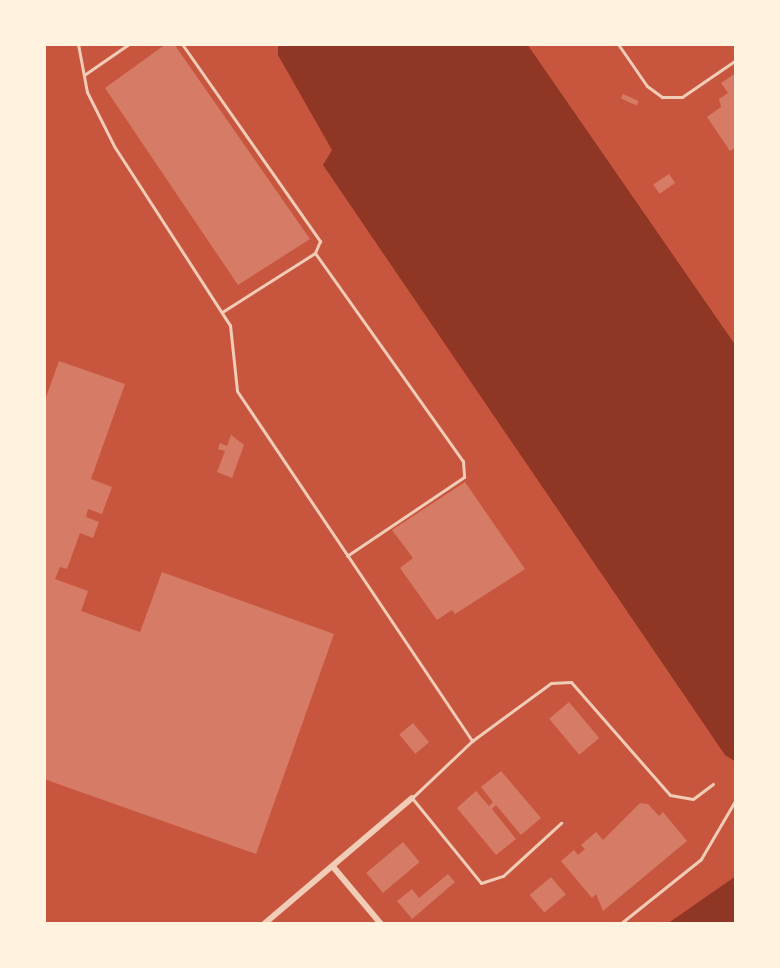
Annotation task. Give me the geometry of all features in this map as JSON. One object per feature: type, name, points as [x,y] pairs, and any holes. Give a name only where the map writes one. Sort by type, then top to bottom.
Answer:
[{"type":"street","points":[[264,924],[334,868],[412,798]]},
{"type":"street","points":[[334,868],[381,924]]},
{"type":"lane","points":[[78,44],[84,75],[114,146],[230,325],[237,391],[472,741]]},
{"type":"lane","points":[[84,75],[129,44]]},
{"type":"lane","points":[[182,44],[320,241],[315,253],[222,312]]},
{"type":"lane","points":[[618,44],[647,86],[662,97],[682,97],[736,60]]},
{"type":"lane","points":[[315,253],[463,461],[464,477],[347,556]]},
{"type":"lane","points":[[561,823],[503,876],[481,883],[412,798],[472,741],[551,683],[571,682],[670,795],[693,799],[713,784]]},
{"type":"lane","points":[[620,924],[701,859],[736,799]]},
{"type":"shaded area","points":[[278,44],[527,44],[736,346],[736,762],[725,755],[323,165],[332,150],[278,55]]},
{"type":"shaded area","points":[[736,876],[736,924],[667,924]]},
{"type":"building","points":[[166,44],[174,44],[310,239],[238,285],[105,88]]},
{"type":"building","points":[[736,73],[736,147],[730,151],[707,117],[721,107],[719,99],[728,93],[721,83]]},
{"type":"building","points":[[623,94],[639,101],[636,105],[621,99]]},
{"type":"building","points":[[669,174],[675,183],[659,194],[653,185]]},
{"type":"building","points":[[59,361],[125,384],[91,479],[112,487],[102,514],[88,509],[86,517],[99,522],[93,538],[80,533],[67,569],[60,567],[55,579],[88,591],[81,611],[140,632],[162,572],[334,634],[256,854],[44,779],[44,403]]},
{"type":"building","points":[[231,435],[244,445],[232,478],[217,472],[225,451],[218,449],[220,443],[227,446]]},
{"type":"building","points":[[465,482],[525,569],[455,614],[452,610],[437,620],[400,568],[413,558],[392,530]]},
{"type":"building","points":[[569,702],[599,738],[579,755],[549,719]]},
{"type":"building","points":[[413,723],[429,742],[415,754],[399,735]]},
{"type":"building","points":[[501,771],[541,818],[521,835],[496,805],[492,809],[516,839],[496,855],[457,808],[476,791],[489,806],[493,802],[481,787]]},
{"type":"building","points":[[640,803],[648,804],[659,816],[663,812],[687,841],[603,911],[596,894],[592,898],[561,861],[574,850],[578,855],[585,849],[581,845],[596,832],[603,840]]},
{"type":"building","points":[[403,842],[420,862],[383,893],[366,873]]},
{"type":"building","points":[[448,874],[455,882],[412,919],[397,901],[412,889],[419,898]]},
{"type":"building","points":[[551,877],[566,895],[544,913],[530,895]]}]
